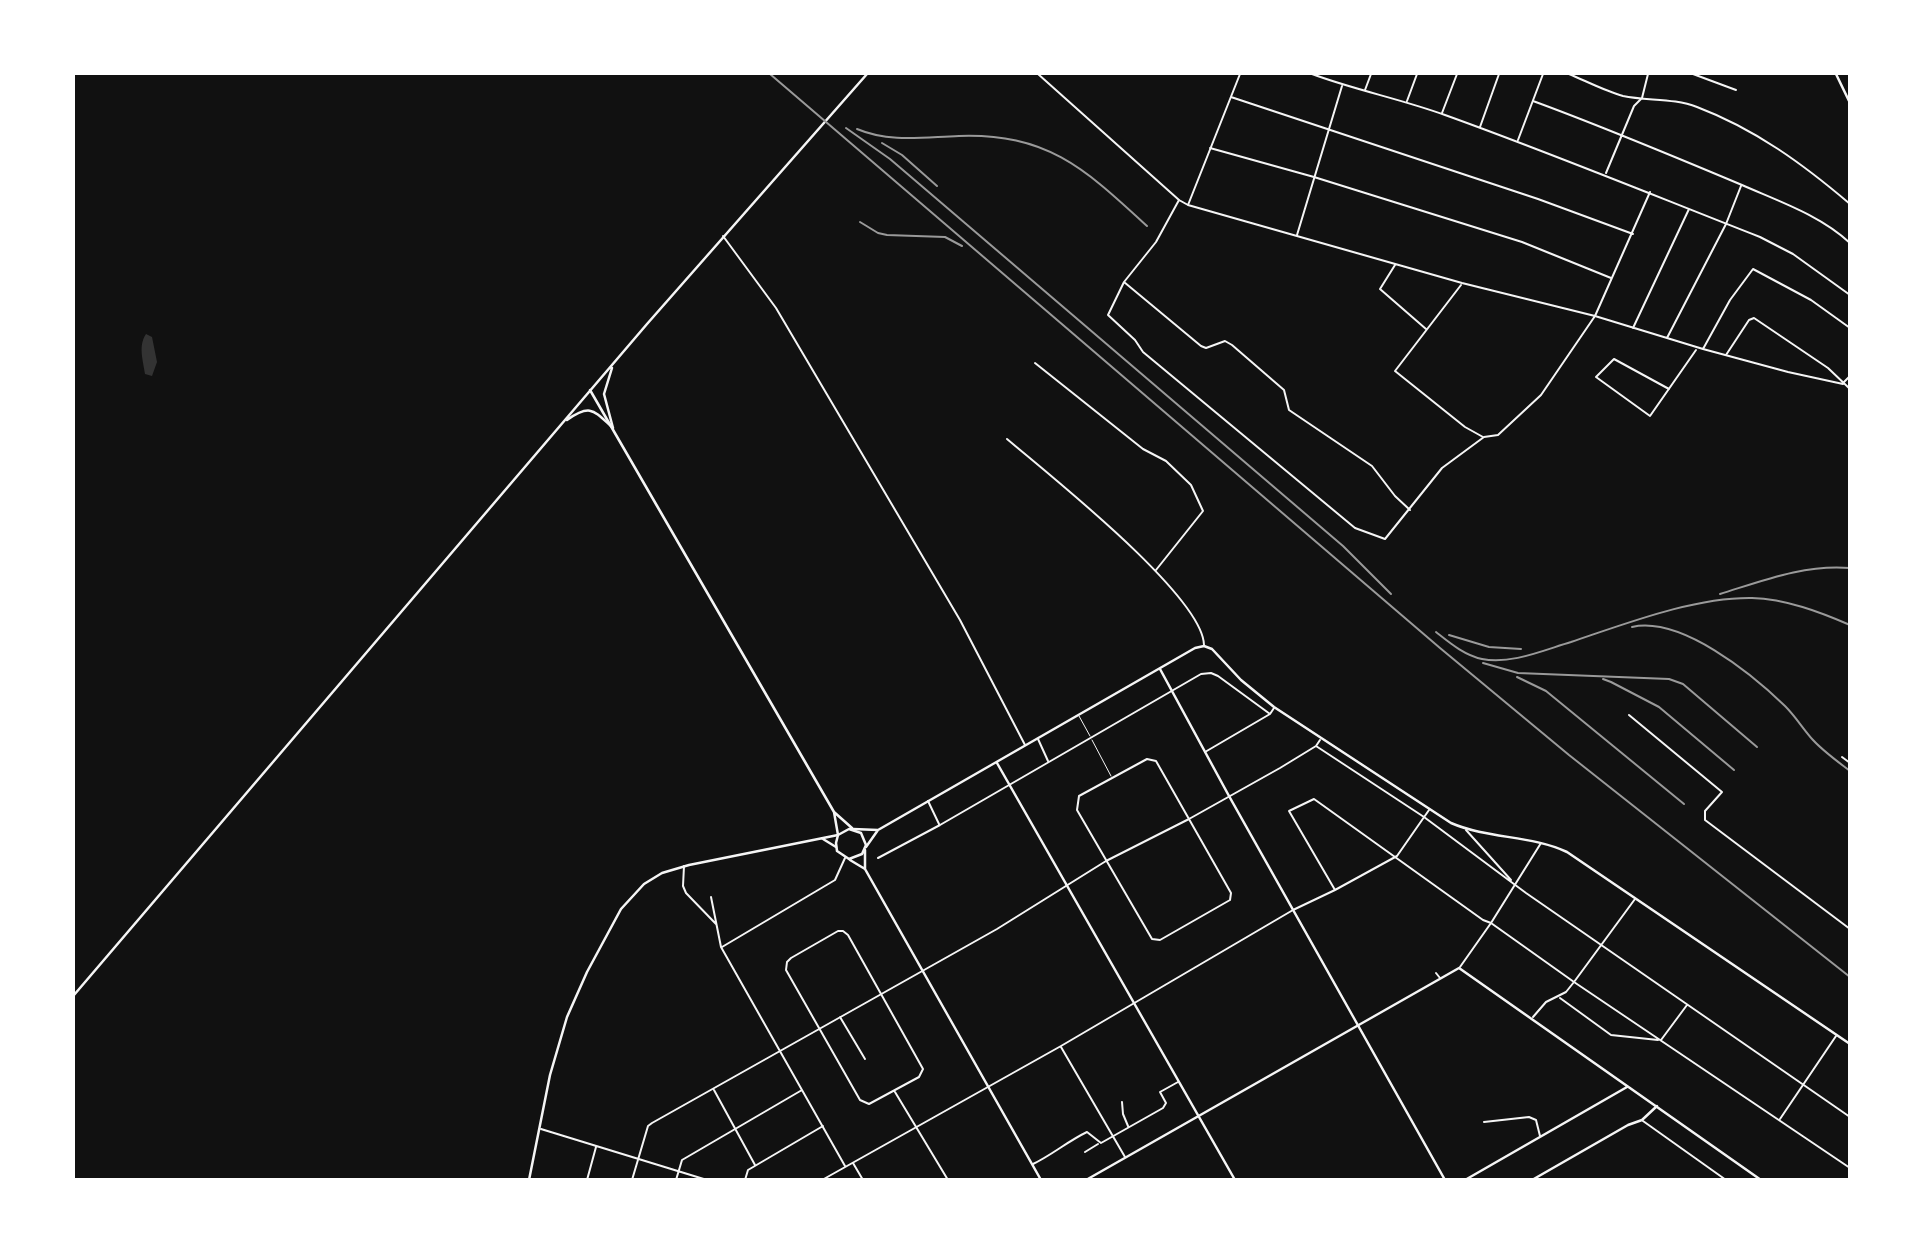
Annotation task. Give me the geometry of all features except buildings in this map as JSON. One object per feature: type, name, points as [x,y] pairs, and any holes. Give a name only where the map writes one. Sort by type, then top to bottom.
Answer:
[{"type":"main road","points":[[74,995],[613,363],[867,74]]},
{"type":"main road","points":[[1836,74],[1850,103]]},
{"type":"main road","points":[[613,363],[604,394],[613,428]]},
{"type":"main road","points":[[590,390],[834,812],[864,837],[865,869],[1041,1180]]},
{"type":"main road","points":[[562,424],[586,410],[596,411],[613,428]]},
{"type":"main road","points":[[847,859],[859,857],[878,830],[1195,648],[1204,646],[1212,649],[1241,681],[1274,707],[1451,823],[1465,829],[1541,843],[1567,852],[1850,1044]]},
{"type":"main road","points":[[1160,668],[1204,752],[1445,1180]]},
{"type":"main road","points":[[997,763],[1234,1180]]},
{"type":"main road","points":[[834,812],[838,835],[836,847]]},
{"type":"main road","points":[[529,1180],[550,1075],[567,1017],[587,972],[621,909],[643,884],[662,873],[684,866],[823,839],[845,830],[878,830]]},
{"type":"main road","points":[[823,839],[836,847],[847,859],[865,869]]},
{"type":"main road","points":[[1086,1180],[1459,968],[1761,1180]]},
{"type":"main road","points":[[1465,1180],[1627,1087]]},
{"type":"main road","points":[[1532,1180],[1642,1120],[1657,1107]]},
{"type":"street","points":[[1038,74],[1179,200],[1188,205],[1462,283],[1595,316],[1698,348],[1843,384]]},
{"type":"street","points":[[1188,205],[1240,74]]},
{"type":"street","points":[[1312,74],[1442,114],[1690,208],[1793,254],[1850,295]]},
{"type":"street","points":[[1365,91],[1371,74]]},
{"type":"street","points":[[1406,102],[1417,74]]},
{"type":"street","points":[[1442,114],[1457,74]]},
{"type":"street","points":[[1480,128],[1499,74]]},
{"type":"street","points":[[1517,141],[1543,74]]},
{"type":"street","points":[[1569,74],[1622,95],[1695,106],[1765,138],[1806,167],[1850,204]]},
{"type":"street","points":[[1605,174],[1634,106],[1642,98],[1648,74]]},
{"type":"street","points":[[1693,74],[1737,90]]},
{"type":"street","points":[[1296,235],[1342,85]]},
{"type":"street","points":[[1844,92],[1850,94]]},
{"type":"street","points":[[1231,97],[1538,199],[1633,234]]},
{"type":"street","points":[[1533,101],[1741,185],[1819,220],[1850,243]]},
{"type":"street","points":[[1210,148],[1314,177],[1522,242],[1613,279]]},
{"type":"street","points":[[1666,339],[1726,223],[1741,185]]},
{"type":"street","points":[[1179,200],[1156,242],[1124,282],[1108,315],[1135,340],[1143,352],[1354,528],[1385,539],[1411,510],[1442,468],[1484,437],[1498,435],[1541,395],[1595,316],[1650,192]]},
{"type":"street","points":[[1632,329],[1690,208]]},
{"type":"street","points":[[723,236],[772,300],[960,620],[1026,746]]},
{"type":"street","points":[[1396,264],[1380,289],[1427,330]]},
{"type":"street","points":[[1703,349],[1730,299],[1753,269],[1811,300],[1850,328]]},
{"type":"street","points":[[1124,282],[1201,346],[1206,348],[1225,341],[1231,345],[1284,390],[1289,410],[1372,466],[1395,496],[1411,510]]},
{"type":"street","points":[[1462,283],[1395,371],[1465,427],[1484,437]]},
{"type":"street","points":[[1725,355],[1749,320],[1754,318],[1828,368],[1850,389]]},
{"type":"street","points":[[1669,389],[1614,359],[1596,377],[1650,416],[1698,348]]},
{"type":"street","points":[[1035,363],[1143,449],[1166,461],[1191,485],[1199,498],[1203,511],[1156,570]]},
{"type":"street","points":[[1843,384],[1850,376]]},
{"type":"street","points":[[1007,439],[1156,570],[1198,626],[1204,646]]},
{"type":"street","points":[[878,858],[1172,693],[1201,674],[1211,673],[1227,682],[1270,714]]},
{"type":"street","points":[[1204,752],[1270,714],[1274,707]]},
{"type":"street","points":[[1629,715],[1722,792],[1705,811],[1705,820],[1850,929]]},
{"type":"street","points":[[1038,739],[1048,762]]},
{"type":"street","points":[[632,1180],[648,1126],[652,1123],[997,929],[1106,861],[1189,820],[1316,746],[1321,739]]},
{"type":"street","points":[[1316,746],[1424,817],[1514,884],[1850,1117]]},
{"type":"street","points":[[1842,757],[1850,763]]},
{"type":"street","points":[[1147,759],[1156,761],[1231,893],[1230,900],[1160,940],[1152,939],[1077,810],[1079,796],[1112,778],[1147,759]]},
{"type":"street","points":[[1335,890],[1289,811],[1314,799],[1483,920],[1850,1168]]},
{"type":"street","points":[[928,802],[940,825]]},
{"type":"street","points":[[822,1180],[1061,1046],[1293,910],[1397,856],[1430,809]]},
{"type":"street","points":[[1465,829],[1514,884]]},
{"type":"street","points":[[1459,968],[1541,843]]},
{"type":"street","points":[[722,947],[835,880],[847,859]]},
{"type":"street","points":[[684,866],[683,886],[686,893],[717,925]]},
{"type":"street","points":[[711,897],[722,947],[845,1167]]},
{"type":"street","points":[[1532,1018],[1545,1002],[1559,997],[1574,982],[1636,898]]},
{"type":"street","points":[[838,931],[843,931],[848,935],[881,992],[923,1069],[919,1077],[895,1091],[872,1103],[862,1102],[786,970],[787,962],[838,931]]},
{"type":"street","points":[[1436,972],[1441,979]]},
{"type":"street","points":[[1559,997],[1611,1035],[1660,1040]]},
{"type":"street","points":[[1660,1040],[1687,1005]]},
{"type":"street","points":[[840,1016],[865,1059]]},
{"type":"street","points":[[1780,1119],[1837,1035]]},
{"type":"street","points":[[1061,1046],[1125,1158]]},
{"type":"street","points":[[1085,1152],[1165,1107],[1166,1103],[1160,1092],[1178,1082]]},
{"type":"street","points":[[713,1088],[755,1166]]},
{"type":"street","points":[[676,1180],[682,1160],[802,1090]]},
{"type":"street","points":[[895,1091],[948,1180]]},
{"type":"street","points":[[1122,1102],[1121,1108],[1128,1127]]},
{"type":"street","points":[[1484,1122],[1529,1117],[1536,1120],[1540,1136]]},
{"type":"street","points":[[1642,1120],[1726,1180]]},
{"type":"street","points":[[745,1180],[748,1170],[823,1126]]},
{"type":"street","points":[[539,1129],[707,1180]]},
{"type":"street","points":[[1032,1164],[1052,1155],[1056,1149],[1087,1132],[1098,1143]]},
{"type":"street","points":[[587,1180],[596,1146]]},
{"type":"street","points":[[853,1163],[863,1180]]},
{"type":"lane","points":[[1079,716],[1112,778]]},
{"type":"shaded area","points":[[146,334],[152,337],[157,362],[152,376],[145,374],[142,358],[142,343]]},
{"type":"railway","points":[[770,74],[1440,648],[1569,755],[1850,977]]},
{"type":"railway","points":[[846,128],[890,159],[1343,546],[1391,594]]},
{"type":"railway","points":[[857,129],[895,138],[990,137],[1041,148],[1084,172],[1147,226]]},
{"type":"railway","points":[[882,143],[902,155],[937,186]]},
{"type":"railway","points":[[860,222],[878,233],[945,237],[962,246]]},
{"type":"railway","points":[[1720,594],[1800,571],[1850,568]]},
{"type":"railway","points":[[1436,632],[1469,655],[1482,659],[1504,660],[1527,656],[1660,613],[1730,599],[1777,601],[1815,611],[1850,625]]},
{"type":"railway","points":[[1632,627],[1651,626],[1672,630],[1714,650],[1771,693],[1817,744],[1850,771]]},
{"type":"railway","points":[[1449,635],[1489,647],[1521,649]]},
{"type":"railway","points":[[1483,663],[1518,673],[1669,679],[1683,684],[1757,747]]},
{"type":"railway","points":[[1517,677],[1546,691],[1684,804]]},
{"type":"railway","points":[[1603,679],[1659,707],[1734,770]]}]
